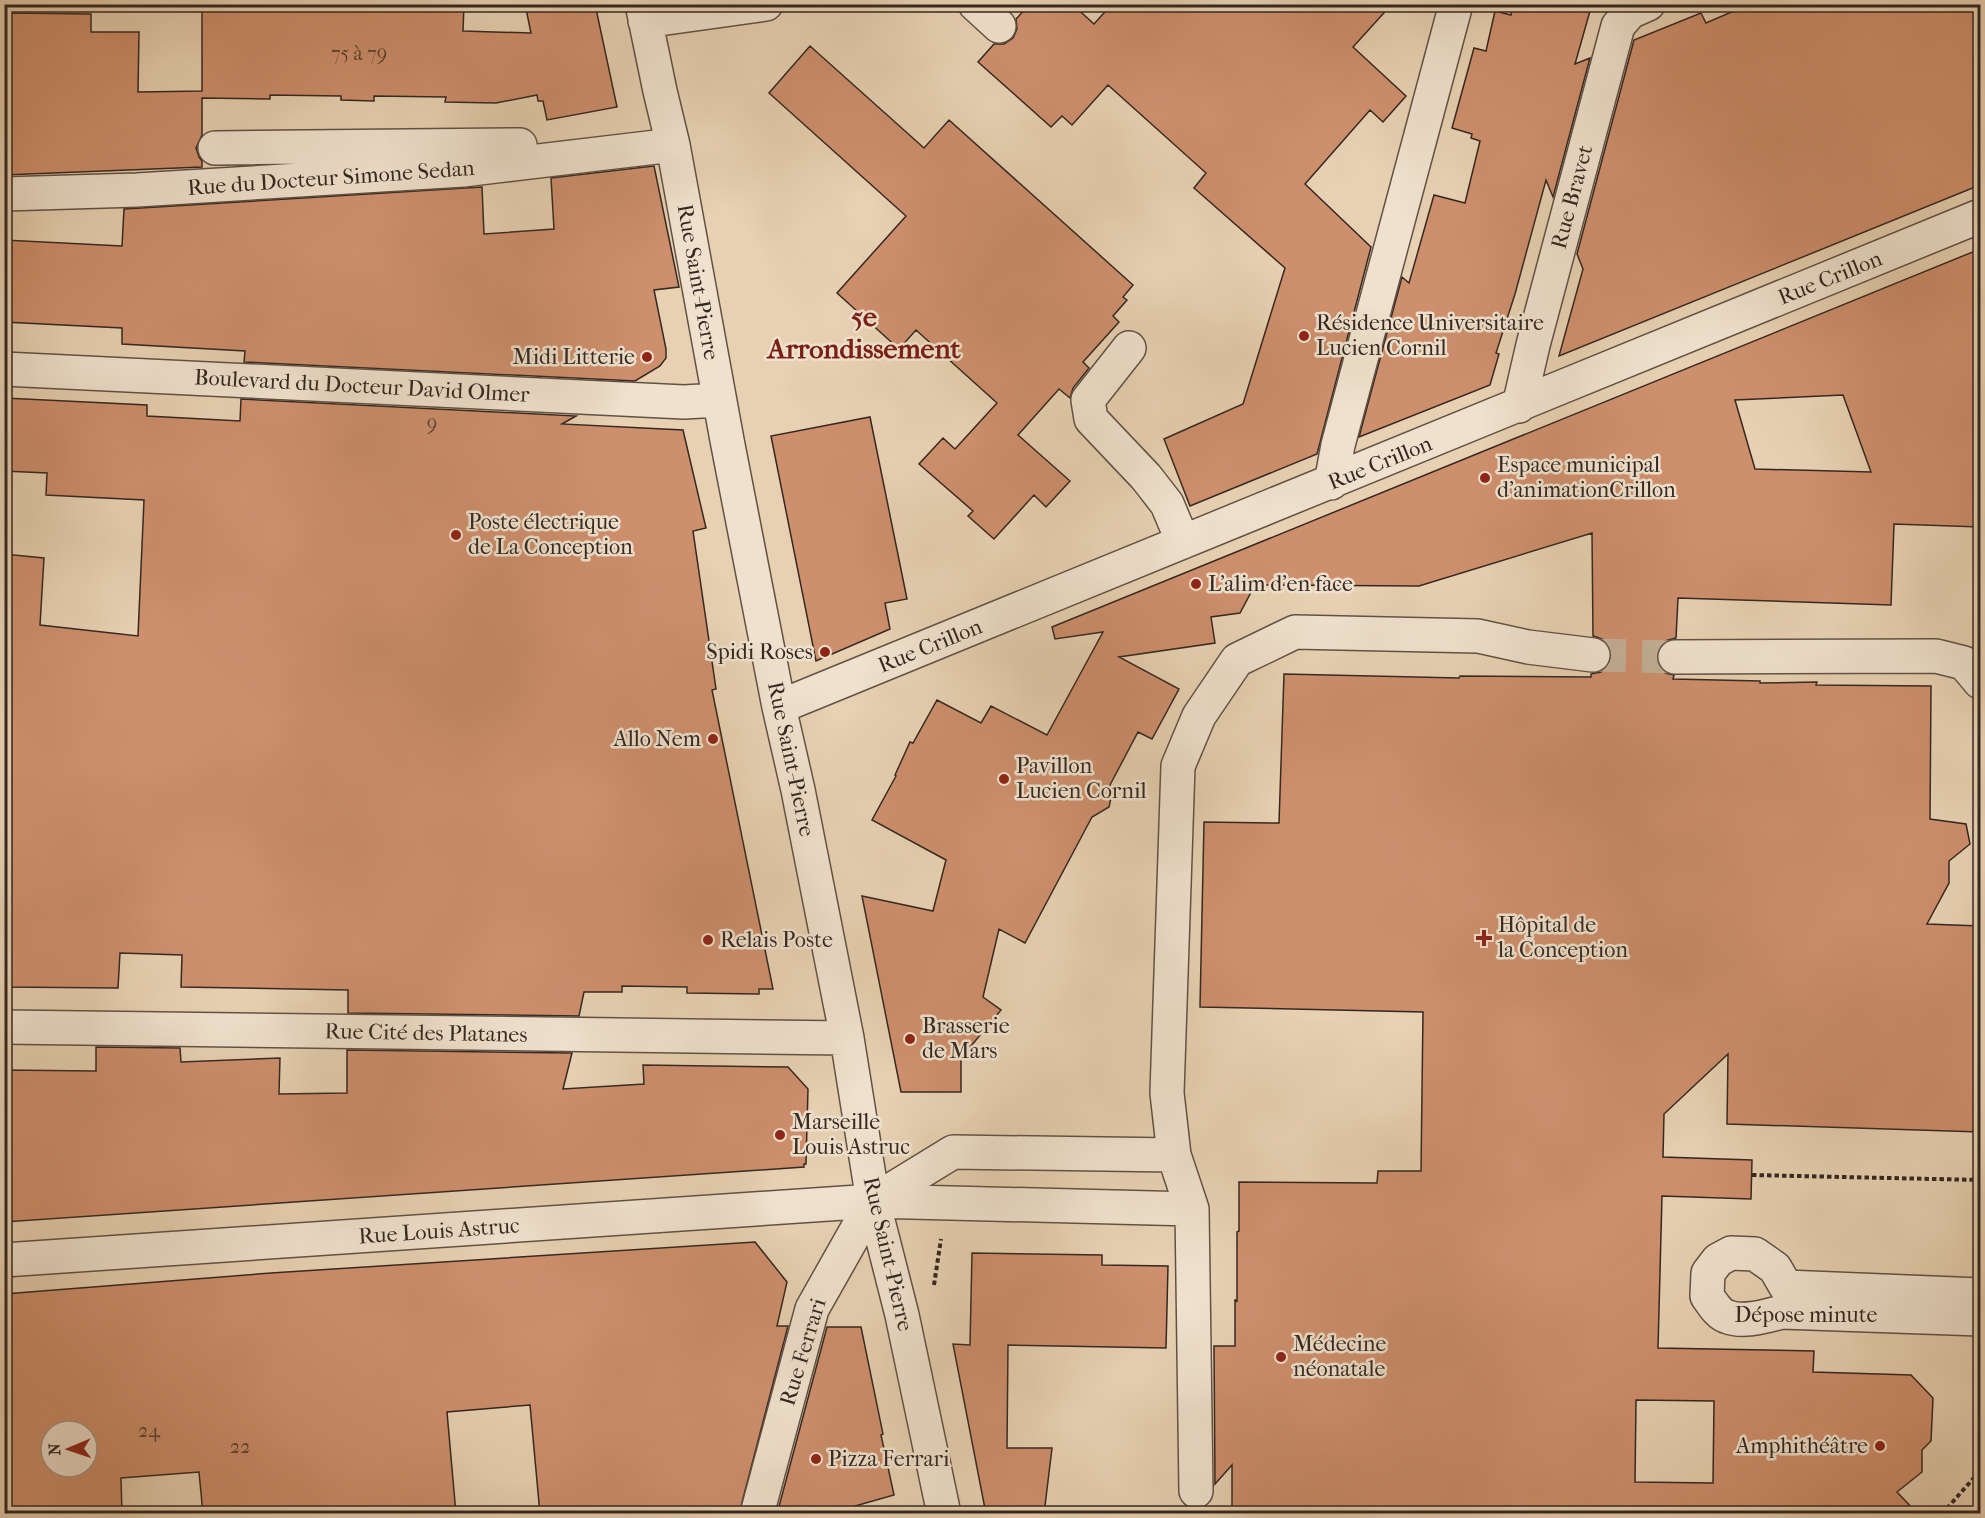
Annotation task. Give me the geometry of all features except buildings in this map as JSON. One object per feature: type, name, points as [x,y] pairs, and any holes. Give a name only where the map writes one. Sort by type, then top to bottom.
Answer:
[{"type":"street","points":[[644,13],[766,4]]},
{"type":"street","points":[[975,4],[999,26]]},
{"type":"street","points":[[1331,483],[1338,445],[1456,4]]},
{"type":"street","name":"Rue Bravet","points":[[1519,406],[1533,345],[1618,26],[1630,12],[1648,4]]},
{"type":"street","name":"Rue Saint-Pierre","points":[[644,13],[664,147],[719,400],[779,707],[848,1038],[873,1201],[901,1312],[944,1514]]},
{"type":"street","name":"Rue du Docteur Simone Sedan","points":[[215,148],[517,145],[622,139],[664,147]]},
{"type":"street","name":"Rue du Docteur Simone Sedan","points":[[4,194],[138,190],[463,170],[664,147]]},
{"type":"street","name":"Rue Crillon","points":[[779,707],[1980,216]]},
{"type":"street","points":[[1129,348],[1088,400],[1091,418],[1146,477],[1167,504],[1183,542]]},
{"type":"street","name":"Boulevard du Docteur David Olmer","points":[[4,369],[684,402],[719,400]]},
{"type":"street","points":[[1196,1503],[1192,1209],[1174,1155],[1167,1093],[1178,766],[1199,717],[1237,660],[1295,632],[1478,636],[1528,647],[1593,655]]},
{"type":"street","points":[[1675,657],[1935,656],[1964,663],[1980,682]]},
{"type":"street","name":"Rue Cité des Platanes","points":[[4,1027],[848,1038]]},
{"type":"street","points":[[873,1201],[953,1152],[1174,1155]]},
{"type":"street","name":"Rue Louis Astruc","points":[[4,1260],[873,1201],[1192,1209]]},
{"type":"street","name":"Rue Ferrari","points":[[758,1514],[812,1309],[873,1201]]},
{"type":"street","name":"Dépose minute","points":[[1980,1295],[1786,1287],[1775,1268],[1755,1254],[1731,1253],[1718,1260],[1708,1273],[1707,1296],[1727,1317],[1758,1319],[1782,1312],[1980,1319]]},
{"type":"street","points":[[901,1312],[929,1332],[964,1514]]},
{"type":"path","points":[[1752,1175],[1980,1180]]},
{"type":"path","points":[[901,1312],[935,1285],[941,1236]]},
{"type":"path","points":[[1942,1514],[1980,1471]]},
{"type":"tunnel","points":[[1593,655],[1675,657]]},
{"type":"place","name":"Résidence Universitaire Lucien Cornil","points":[[1304,336]]},
{"type":"place","name":"Midi Litterie","points":[[647,357]]},
{"type":"place","name":"Espace municipal d'animationCrillon","points":[[1485,478]]},
{"type":"place","name":"Poste électrique de La Conception","points":[[456,535]]},
{"type":"place","name":"L'alim d'en face","points":[[1196,584]]},
{"type":"place","name":"Spidi Roses","points":[[825,652]]},
{"type":"place","name":"Allo Nem","points":[[713,739]]},
{"type":"place","name":"Pavillon Lucien Cornil","points":[[1004,779]]},
{"type":"place","name":"Hôpital de la Conception","points":[[1484,938]]},
{"type":"place","name":"Relais Poste","points":[[708,940]]},
{"type":"place","name":"Brasserie de Mars","points":[[910,1039]]},
{"type":"place","name":"Marseille Louis Astruc","points":[[780,1135]]},
{"type":"place","name":"Médecine néonatale","points":[[1281,1357]]},
{"type":"place","name":"Amphithéâtre","points":[[1880,1446]]},
{"type":"place","name":"Pizza Ferrari","points":[[816,1459]]},
{"type":"district","name":"5e Arrondissement","points":[[864,332]]}]
